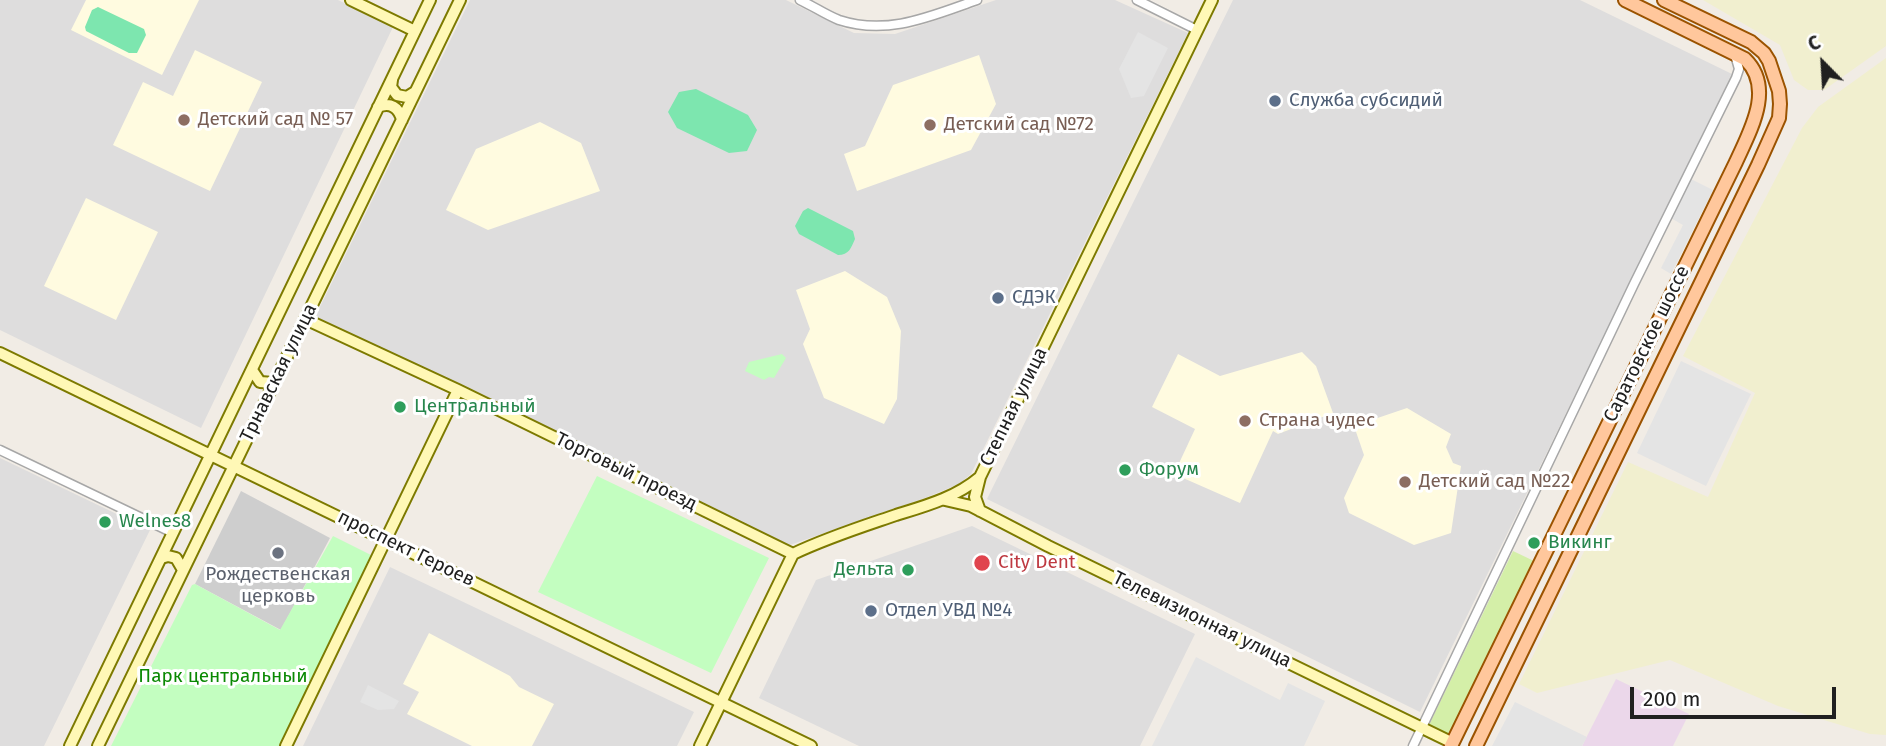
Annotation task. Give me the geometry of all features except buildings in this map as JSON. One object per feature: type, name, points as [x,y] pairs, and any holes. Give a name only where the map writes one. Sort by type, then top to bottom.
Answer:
[{"type":"main road","points":[[1625,0],[1734,52],[1751,65],[1759,86]]},
{"type":"main road","name":"Саратовское шоссе","points":[[1476,746],[1779,118],[1780,104],[1774,73],[1759,47],[1664,0]]},
{"type":"main road","points":[[1705,38],[1712,23]]},
{"type":"main road","name":"Саратовское шоссе","points":[[1455,745],[1738,156],[1757,111],[1759,86]]},
{"type":"main road","points":[[1738,156],[1758,164]]},
{"type":"street","points":[[351,0],[415,31]]},
{"type":"street","name":"Трнавская улица","points":[[70,746],[430,0]]},
{"type":"street","name":"Трнавская улица","points":[[98,746],[460,0]]},
{"type":"street","points":[[800,0],[837,19],[863,26],[883,27],[914,21],[977,0]]},
{"type":"street","points":[[1137,0],[1197,30]]},
{"type":"street","name":"Степная улица","points":[[793,554],[835,536],[942,500],[963,490],[980,477],[1212,0]]},
{"type":"street","points":[[1413,746],[1633,284],[1736,78],[1738,62],[1734,52]]},
{"type":"street","points":[[1736,78],[1748,76],[1759,86]]},
{"type":"street","points":[[392,78],[391,87],[397,95],[407,97],[415,92]]},
{"type":"street","points":[[378,107],[386,104],[394,106],[400,112],[402,120]]},
{"type":"street","name":"Торговый проезд","points":[[305,319],[458,390],[793,554]]},
{"type":"street","name":"проспект Героев","points":[[0,353],[811,746]]},
{"type":"street","points":[[252,370],[260,382],[274,383]]},
{"type":"street","points":[[286,746],[458,390]]},
{"type":"street","points":[[0,450],[173,533]]},
{"type":"street","points":[[980,477],[975,497],[981,512]]},
{"type":"street","name":"Телевизионная улица","points":[[942,500],[962,502],[1422,726],[1455,745]]},
{"type":"street","points":[[700,746],[793,554]]},
{"type":"street","points":[[161,558],[176,558],[183,570]]},
{"type":"shaded area","points":[[0,0],[338,0],[393,27],[201,428],[0,330]]},
{"type":"shaded area","points":[[86,0],[199,0],[162,75],[71,30]]},
{"type":"shaded area","points":[[470,0],[786,0],[854,33],[895,34],[996,0],[1115,0],[1188,33],[971,474],[959,484],[925,498],[787,546],[314,319]]},
{"type":"shaded area","points":[[1233,0],[1580,0],[1732,74],[1420,712],[987,499]]},
{"type":"shaded area","points":[[1703,0],[1886,0],[1886,46],[1824,90],[1808,90],[1794,80],[1780,45]]},
{"type":"shaded area","points":[[1138,32],[1168,48],[1144,96],[1131,98],[1119,69]]},
{"type":"shaded area","name":"Детский сад № 57","points":[[195,50],[262,82],[210,191],[113,145],[143,82],[173,96]]},
{"type":"shaded area","name":"Детский сад №72","points":[[979,55],[996,104],[971,150],[857,191],[844,154],[865,146],[893,85]]},
{"type":"shaded area","points":[[1886,58],[1886,735],[1870,734],[1778,706],[1670,660],[1537,693],[1519,684],[1628,462],[1708,497],[1755,393],[1683,356],[1802,128],[1818,107]]},
{"type":"shaded area","points":[[540,122],[581,143],[600,191],[488,230],[446,210],[476,149]]},
{"type":"shaded area","points":[[1689,178],[1713,190],[1671,274],[1661,268],[1683,225],[1669,217]]},
{"type":"shaded area","points":[[86,198],[158,232],[116,320],[44,286]]},
{"type":"shaded area","points":[[845,271],[887,297],[901,331],[897,399],[884,424],[824,398],[803,344],[810,329],[796,290]]},
{"type":"shaded area","name":"Страна чудес","points":[[1302,352],[1316,366],[1333,413],[1278,434],[1273,431],[1240,503],[1174,474],[1195,429],[1152,407],[1178,354],[1220,376]]},
{"type":"shaded area","points":[[1681,361],[1751,394],[1706,486],[1637,453]]},
{"type":"shaded area","name":"Детский сад №22","points":[[1407,408],[1451,434],[1446,447],[1453,463],[1461,466],[1451,533],[1414,545],[1349,513],[1344,498],[1364,455],[1354,426]]},
{"type":"shaded area","points":[[0,458],[150,530],[44,746],[0,746]]},
{"type":"shaded area","points":[[241,491],[330,538],[281,630],[195,584]]},
{"type":"shaded area","points":[[972,526],[1195,634],[1140,746],[859,746],[759,698],[816,580]]},
{"type":"shaded area","points":[[390,567],[694,712],[677,746],[303,746]]},
{"type":"shaded area","points":[[429,633],[510,676],[519,687],[554,704],[532,746],[472,746],[407,714],[419,692],[403,684]]},
{"type":"shaded area","points":[[1196,657],[1280,700],[1288,683],[1325,701],[1304,746],[1152,746]]},
{"type":"shaded area","points":[[1616,679],[1689,714],[1673,746],[1582,746]]},
{"type":"shaded area","points":[[368,685],[399,701],[394,709],[378,710],[360,702]]},
{"type":"shaded area","points":[[1515,702],[1587,737],[1582,746],[1492,746]]},
{"type":"green space","points":[[98,7],[144,29],[146,35],[137,53],[129,53],[86,31],[92,10]]},
{"type":"green space","points":[[696,89],[748,115],[757,130],[747,151],[729,153],[677,128],[668,112],[679,92]]},
{"type":"green space","points":[[808,208],[853,231],[855,239],[847,252],[838,255],[799,234],[795,226],[803,211]]},
{"type":"green space","points":[[782,354],[786,358],[774,378],[764,380],[745,371],[749,362]]},
{"type":"green space","points":[[597,476],[769,558],[711,673],[538,592]]},
{"type":"green space","name":"Парк центральный","points":[[333,536],[375,557],[283,746],[111,746],[192,585],[195,584],[280,630]]},
{"type":"green space","points":[[1513,551],[1534,561],[1451,735],[1429,725]]},
{"type":"place","name":"Служба субсидий","points":[[1275,101]]},
{"type":"place","name":"Детский сад № 57","points":[[184,120]]},
{"type":"place","name":"Детский сад №72","points":[[930,125]]},
{"type":"place","name":"СДЭК","points":[[998,298]]},
{"type":"place","name":"Центральный","points":[[400,407]]},
{"type":"place","name":"Страна чудес","points":[[1245,421]]},
{"type":"place","name":"Форум","points":[[1125,470]]},
{"type":"place","name":"Детский сад №22","points":[[1405,482]]},
{"type":"place","name":"Welnes8","points":[[105,522]]},
{"type":"place","name":"Викинг","points":[[1534,543]]},
{"type":"place","name":"Рождественская церковь","points":[[278,553]]},
{"type":"place","name":"City Dent","points":[[982,563]]},
{"type":"place","name":"Дельта","points":[[908,570]]},
{"type":"place","name":"Отдел УВД №4","points":[[871,611]]}]
